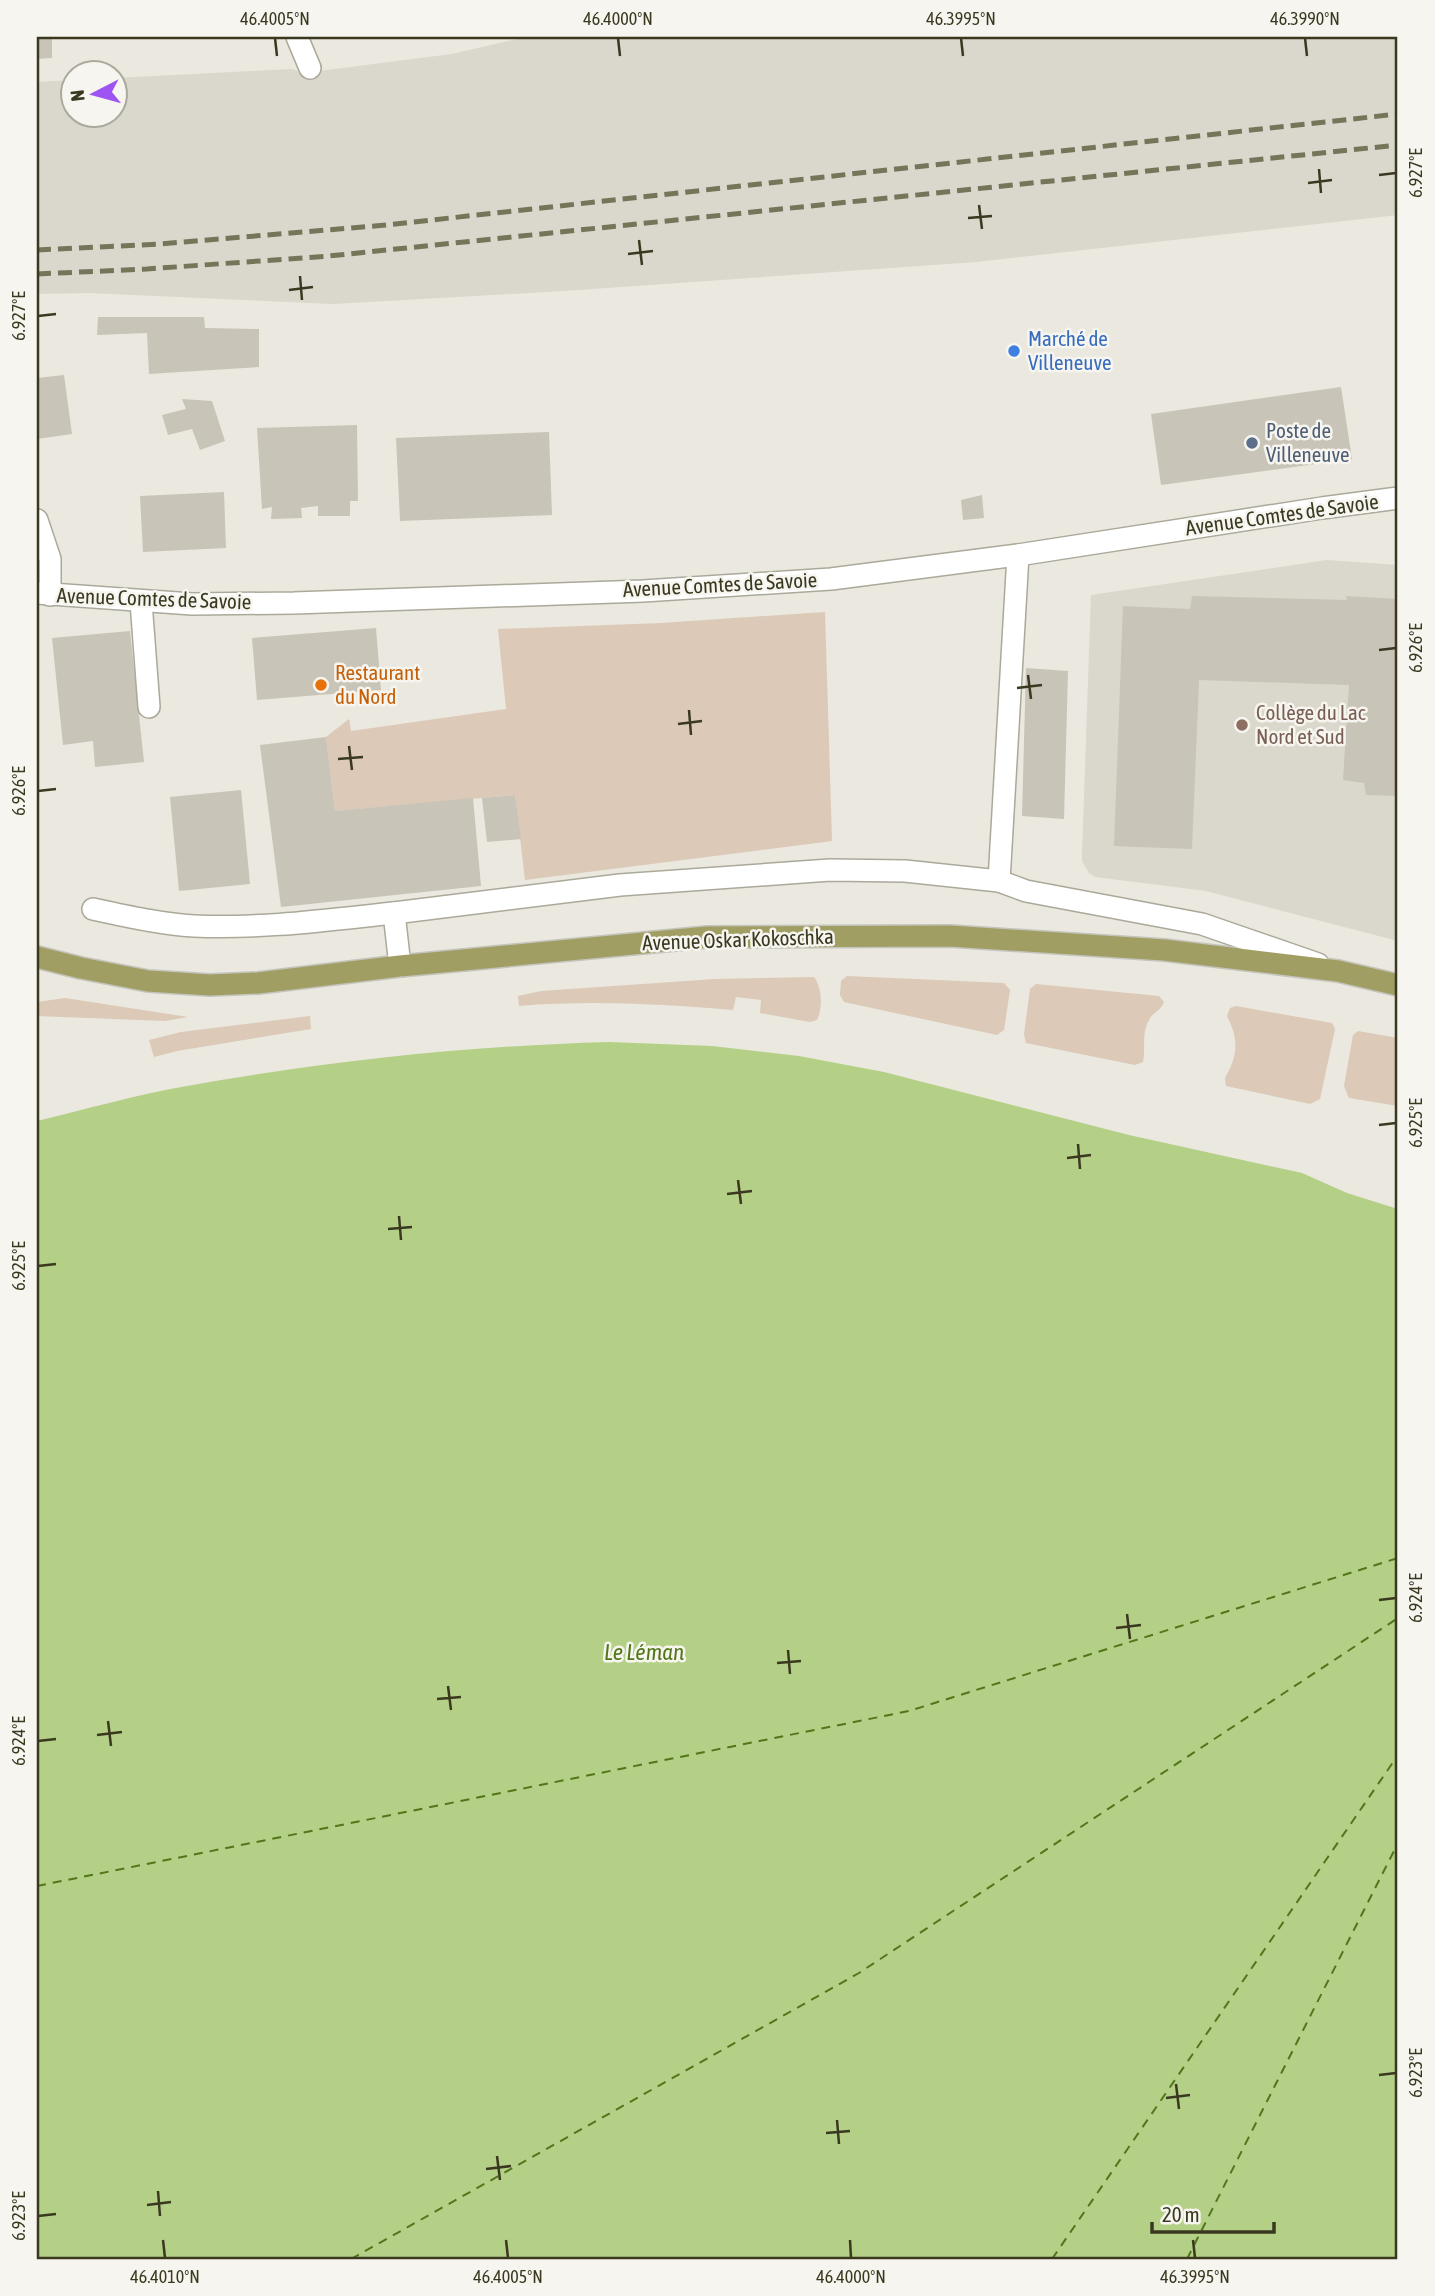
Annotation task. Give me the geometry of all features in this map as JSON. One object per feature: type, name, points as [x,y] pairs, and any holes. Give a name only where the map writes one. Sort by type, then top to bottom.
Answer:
[{"type":"main road","name":"Avenue Oskar Kokoschka","points":[[37,957],[148,981],[210,985],[258,983],[400,966],[707,937],[950,936],[1164,950],[1338,971],[1398,985]]},
{"type":"street","points":[[297,37],[310,68]]},
{"type":"street","name":"Avenue Comtes de Savoie","points":[[43,594],[192,604],[294,603],[643,591],[831,579],[1018,555],[1398,498]]},
{"type":"street","points":[[37,520],[50,559],[43,594]]},
{"type":"street","points":[[999,881],[1018,555]]},
{"type":"street","points":[[141,602],[149,707]]},
{"type":"street","points":[[93,909],[193,926],[273,926],[620,885],[830,870],[905,871],[999,881],[1026,891],[1202,924],[1338,971]]},
{"type":"street","points":[[394,913],[400,966]]},
{"type":"shaded area","points":[[525,37],[1398,37],[1398,215],[976,262],[564,291],[333,304],[89,293],[37,294],[37,82],[60,81],[60,130],[130,130],[130,77],[292,69],[303,73],[452,54]]},
{"type":"shaded area","name":"Collège du Lac Nord et Sud","points":[[1327,560],[1398,565],[1398,941],[1206,891],[1095,877],[1089,873],[1082,861],[1082,855],[1091,595]]},
{"type":"shaded area","points":[[825,612],[832,841],[525,880],[515,795],[335,811],[326,737],[349,719],[351,731],[506,709],[498,629],[661,623]]},
{"type":"shaded area","points":[[847,976],[1004,983],[1010,990],[1004,1030],[997,1035],[844,1002],[840,995],[841,981]]},
{"type":"shaded area","points":[[814,977],[819,986],[821,1004],[817,1020],[810,1022],[760,1013],[761,1000],[736,997],[733,1010],[626,1003],[519,1006],[518,996],[541,991],[715,979]]},
{"type":"shaded area","points":[[1036,984],[1159,996],[1164,1002],[1147,1025],[1143,1062],[1135,1065],[1026,1043],[1024,1034],[1030,989]]},
{"type":"shaded area","points":[[65,998],[188,1017],[165,1021],[37,1016],[37,1002]]},
{"type":"shaded area","points":[[1236,1006],[1332,1023],[1335,1029],[1320,1099],[1310,1104],[1226,1086],[1225,1078],[1235,1055],[1234,1032],[1227,1016],[1230,1008]]},
{"type":"shaded area","points":[[310,1016],[311,1029],[154,1057],[149,1040],[181,1032]]},
{"type":"shaded area","points":[[1358,1031],[1398,1038],[1398,1106],[1349,1098],[1344,1086],[1353,1035]]},
{"type":"water","name":"Le Léman","points":[[609,1042],[712,1046],[799,1056],[884,1072],[1129,1135],[1302,1173],[1347,1193],[1398,1209],[1398,2259],[37,2259],[37,1121],[168,1090],[292,1069],[450,1051]]},
{"type":"building","points":[[37,37],[52,37],[52,58],[37,59]]},
{"type":"building","points":[[98,317],[204,317],[205,328],[259,329],[259,367],[149,374],[147,333],[97,335]]},
{"type":"building","points":[[64,375],[72,434],[37,439],[37,378]]},
{"type":"building","name":"Poste de Villeneuve","points":[[1341,387],[1352,459],[1161,485],[1151,414]]},
{"type":"building","points":[[182,399],[212,401],[225,441],[200,450],[192,429],[168,435],[162,415],[186,409]]},
{"type":"building","points":[[357,425],[358,501],[350,501],[350,516],[318,516],[318,506],[301,508],[302,518],[271,519],[272,507],[262,509],[257,428]]},
{"type":"building","points":[[549,432],[552,515],[400,521],[396,438]]},
{"type":"building","points":[[224,492],[226,548],[143,552],[140,496]]},
{"type":"building","points":[[982,495],[984,518],[963,520],[961,500]]},
{"type":"building","points":[[1192,596],[1347,600],[1346,596],[1398,599],[1398,796],[1366,795],[1364,783],[1343,780],[1349,685],[1199,680],[1192,849],[1114,846],[1123,606],[1190,609]]},
{"type":"building","points":[[376,628],[381,690],[257,700],[252,638]]},
{"type":"building","points":[[130,631],[144,762],[95,767],[93,741],[63,745],[52,638]]},
{"type":"building","points":[[1026,668],[1068,671],[1064,819],[1022,816]]},
{"type":"building","points":[[326,737],[335,811],[473,798],[481,886],[281,907],[260,745]]},
{"type":"building","points":[[241,790],[250,884],[179,891],[170,797]]},
{"type":"building","points":[[515,795],[521,839],[487,842],[482,798]]},
{"type":"ferry route","points":[[37,1886],[909,1711],[1398,1558]]},
{"type":"ferry route","points":[[351,2259],[859,1973],[1398,1618]]},
{"type":"ferry route","points":[[1052,2259],[1398,1755]]},
{"type":"ferry route","points":[[1187,2259],[1398,1843]]},
{"type":"railway","points":[[37,250],[160,244],[386,225],[1398,114]]},
{"type":"railway","points":[[37,274],[329,256],[1398,145]]},
{"type":"place","name":"Marché de Villeneuve","points":[[1014,351]]},
{"type":"place","name":"Poste de Villeneuve","points":[[1252,443]]},
{"type":"place","name":"Restaurant du Nord","points":[[321,685]]},
{"type":"place","name":"Collège du Lac Nord et Sud","points":[[1242,725]]}]
